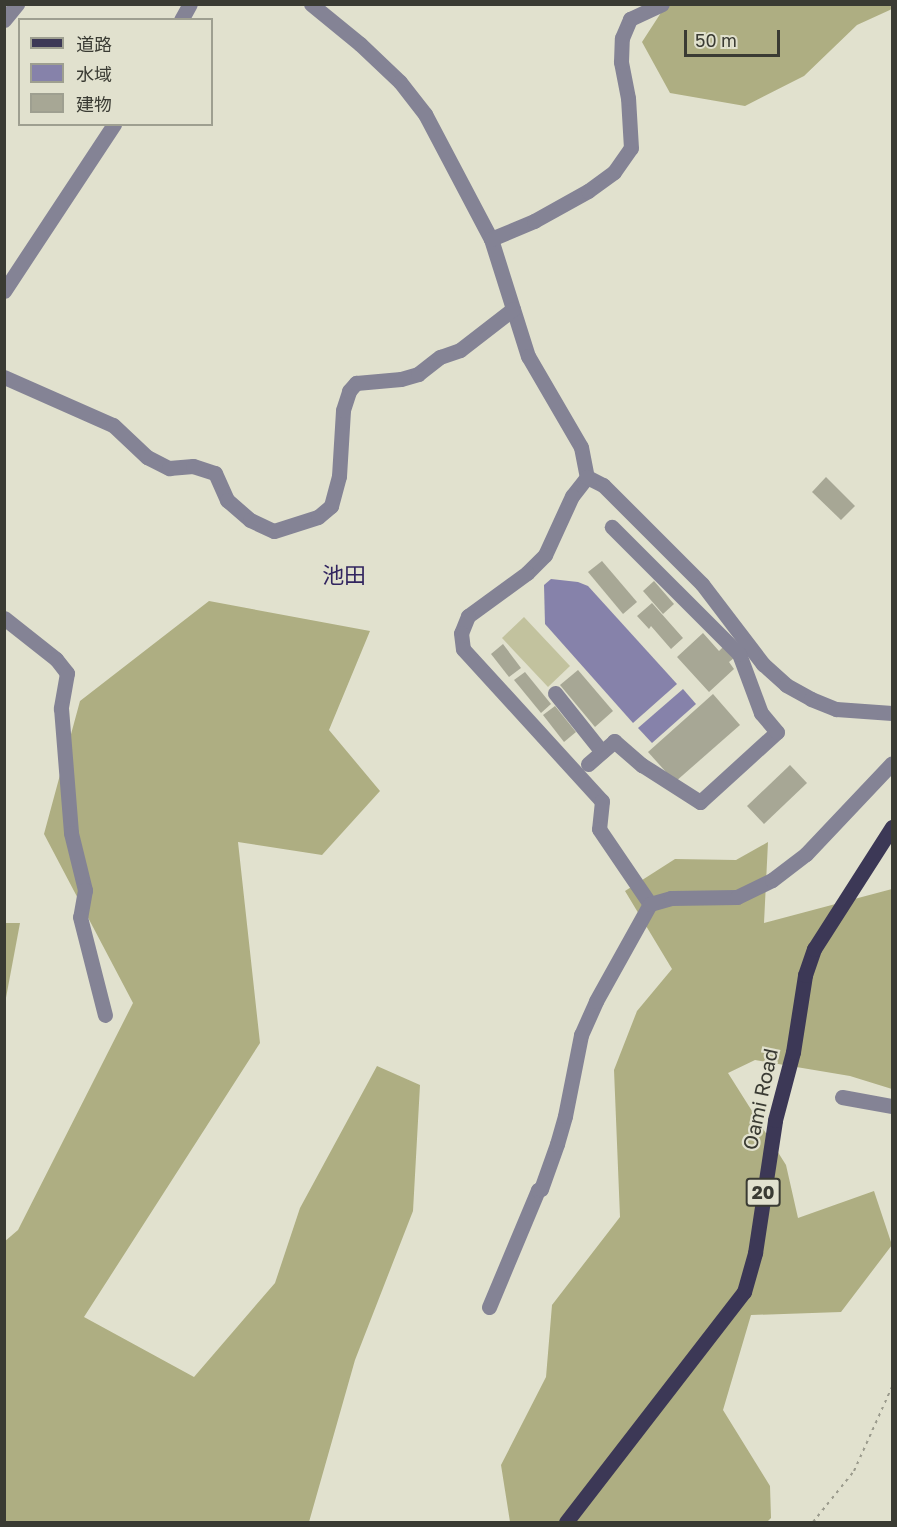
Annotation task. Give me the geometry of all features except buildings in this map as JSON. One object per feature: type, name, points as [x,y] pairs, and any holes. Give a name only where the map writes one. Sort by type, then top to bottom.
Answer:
[{"type":"main road","name":"Oami Road","points":[[566,1522],[744,1292],[755,1253],[775,1120],[793,1052],[805,975],[814,949],[892,827]]},
{"type":"street","points":[[4,20],[17,4]]},
{"type":"street","points":[[182,18],[190,4]]},
{"type":"street","points":[[312,4],[400,82],[425,114],[491,239],[528,356],[581,447],[587,477],[572,496],[545,555],[527,573],[468,616],[461,633],[463,649],[602,801],[599,829],[650,904]]},
{"type":"street","points":[[491,239],[534,222],[588,191],[614,172],[631,148],[628,98],[621,62],[622,38],[630,19],[662,4]]},
{"type":"street","points":[[4,291],[113,126]]},
{"type":"street","points":[[4,377],[113,425],[147,457],[169,468],[193,466],[215,474],[227,500],[250,520],[274,531],[318,517],[331,506],[339,476],[343,410],[349,391],[356,383],[401,379],[417,374],[440,357],[460,350],[513,309]]},
{"type":"street","points":[[587,477],[603,485],[702,584],[739,654],[761,713],[777,732],[699,802],[642,765],[614,741],[588,764]]},
{"type":"street","points":[[612,527],[786,685],[811,699],[836,709],[892,713]]},
{"type":"street","points":[[4,618],[56,659],[67,673],[61,708],[71,833],[85,890],[80,917],[105,1015]]},
{"type":"street","points":[[555,693],[602,752]]},
{"type":"street","points":[[489,1307],[541,1189],[566,1116],[581,1035],[596,1001],[650,904],[671,898],[737,897],[772,880],[806,854],[892,763]]},
{"type":"street","points":[[842,1097],[892,1106]]},
{"type":"path","points":[[813,1522],[854,1471],[892,1387]]},
{"type":"green space","points":[[666,5],[892,5],[892,9],[857,25],[804,76],[745,106],[670,93],[642,42]]},
{"type":"green space","points":[[209,601],[370,631],[329,730],[380,791],[322,855],[238,842],[260,1043],[84,1317],[194,1377],[275,1283],[300,1208],[377,1066],[420,1085],[413,1211],[355,1360],[309,1522],[5,1522],[4,1242],[18,1230],[133,1003],[44,834],[80,701]]},
{"type":"green space","points":[[524,617],[570,666],[548,687],[502,638]]},
{"type":"green space","points":[[768,842],[764,923],[892,889],[892,1089],[850,1076],[755,1060],[728,1073],[786,1165],[798,1218],[874,1191],[892,1245],[841,1312],[751,1315],[723,1410],[770,1486],[771,1518],[767,1522],[510,1522],[501,1465],[546,1377],[552,1305],[620,1217],[614,1070],[637,1011],[672,969],[625,891],[675,859],[736,860]]},
{"type":"green space","points":[[4,923],[20,923],[5,1003]]},
{"type":"water","points":[[551,579],[578,582],[588,586],[677,684],[633,723],[545,624],[544,585]]},
{"type":"water","points":[[683,689],[696,704],[652,743],[638,728]]},
{"type":"district","name":"池田","points":[[344,575]]}]
